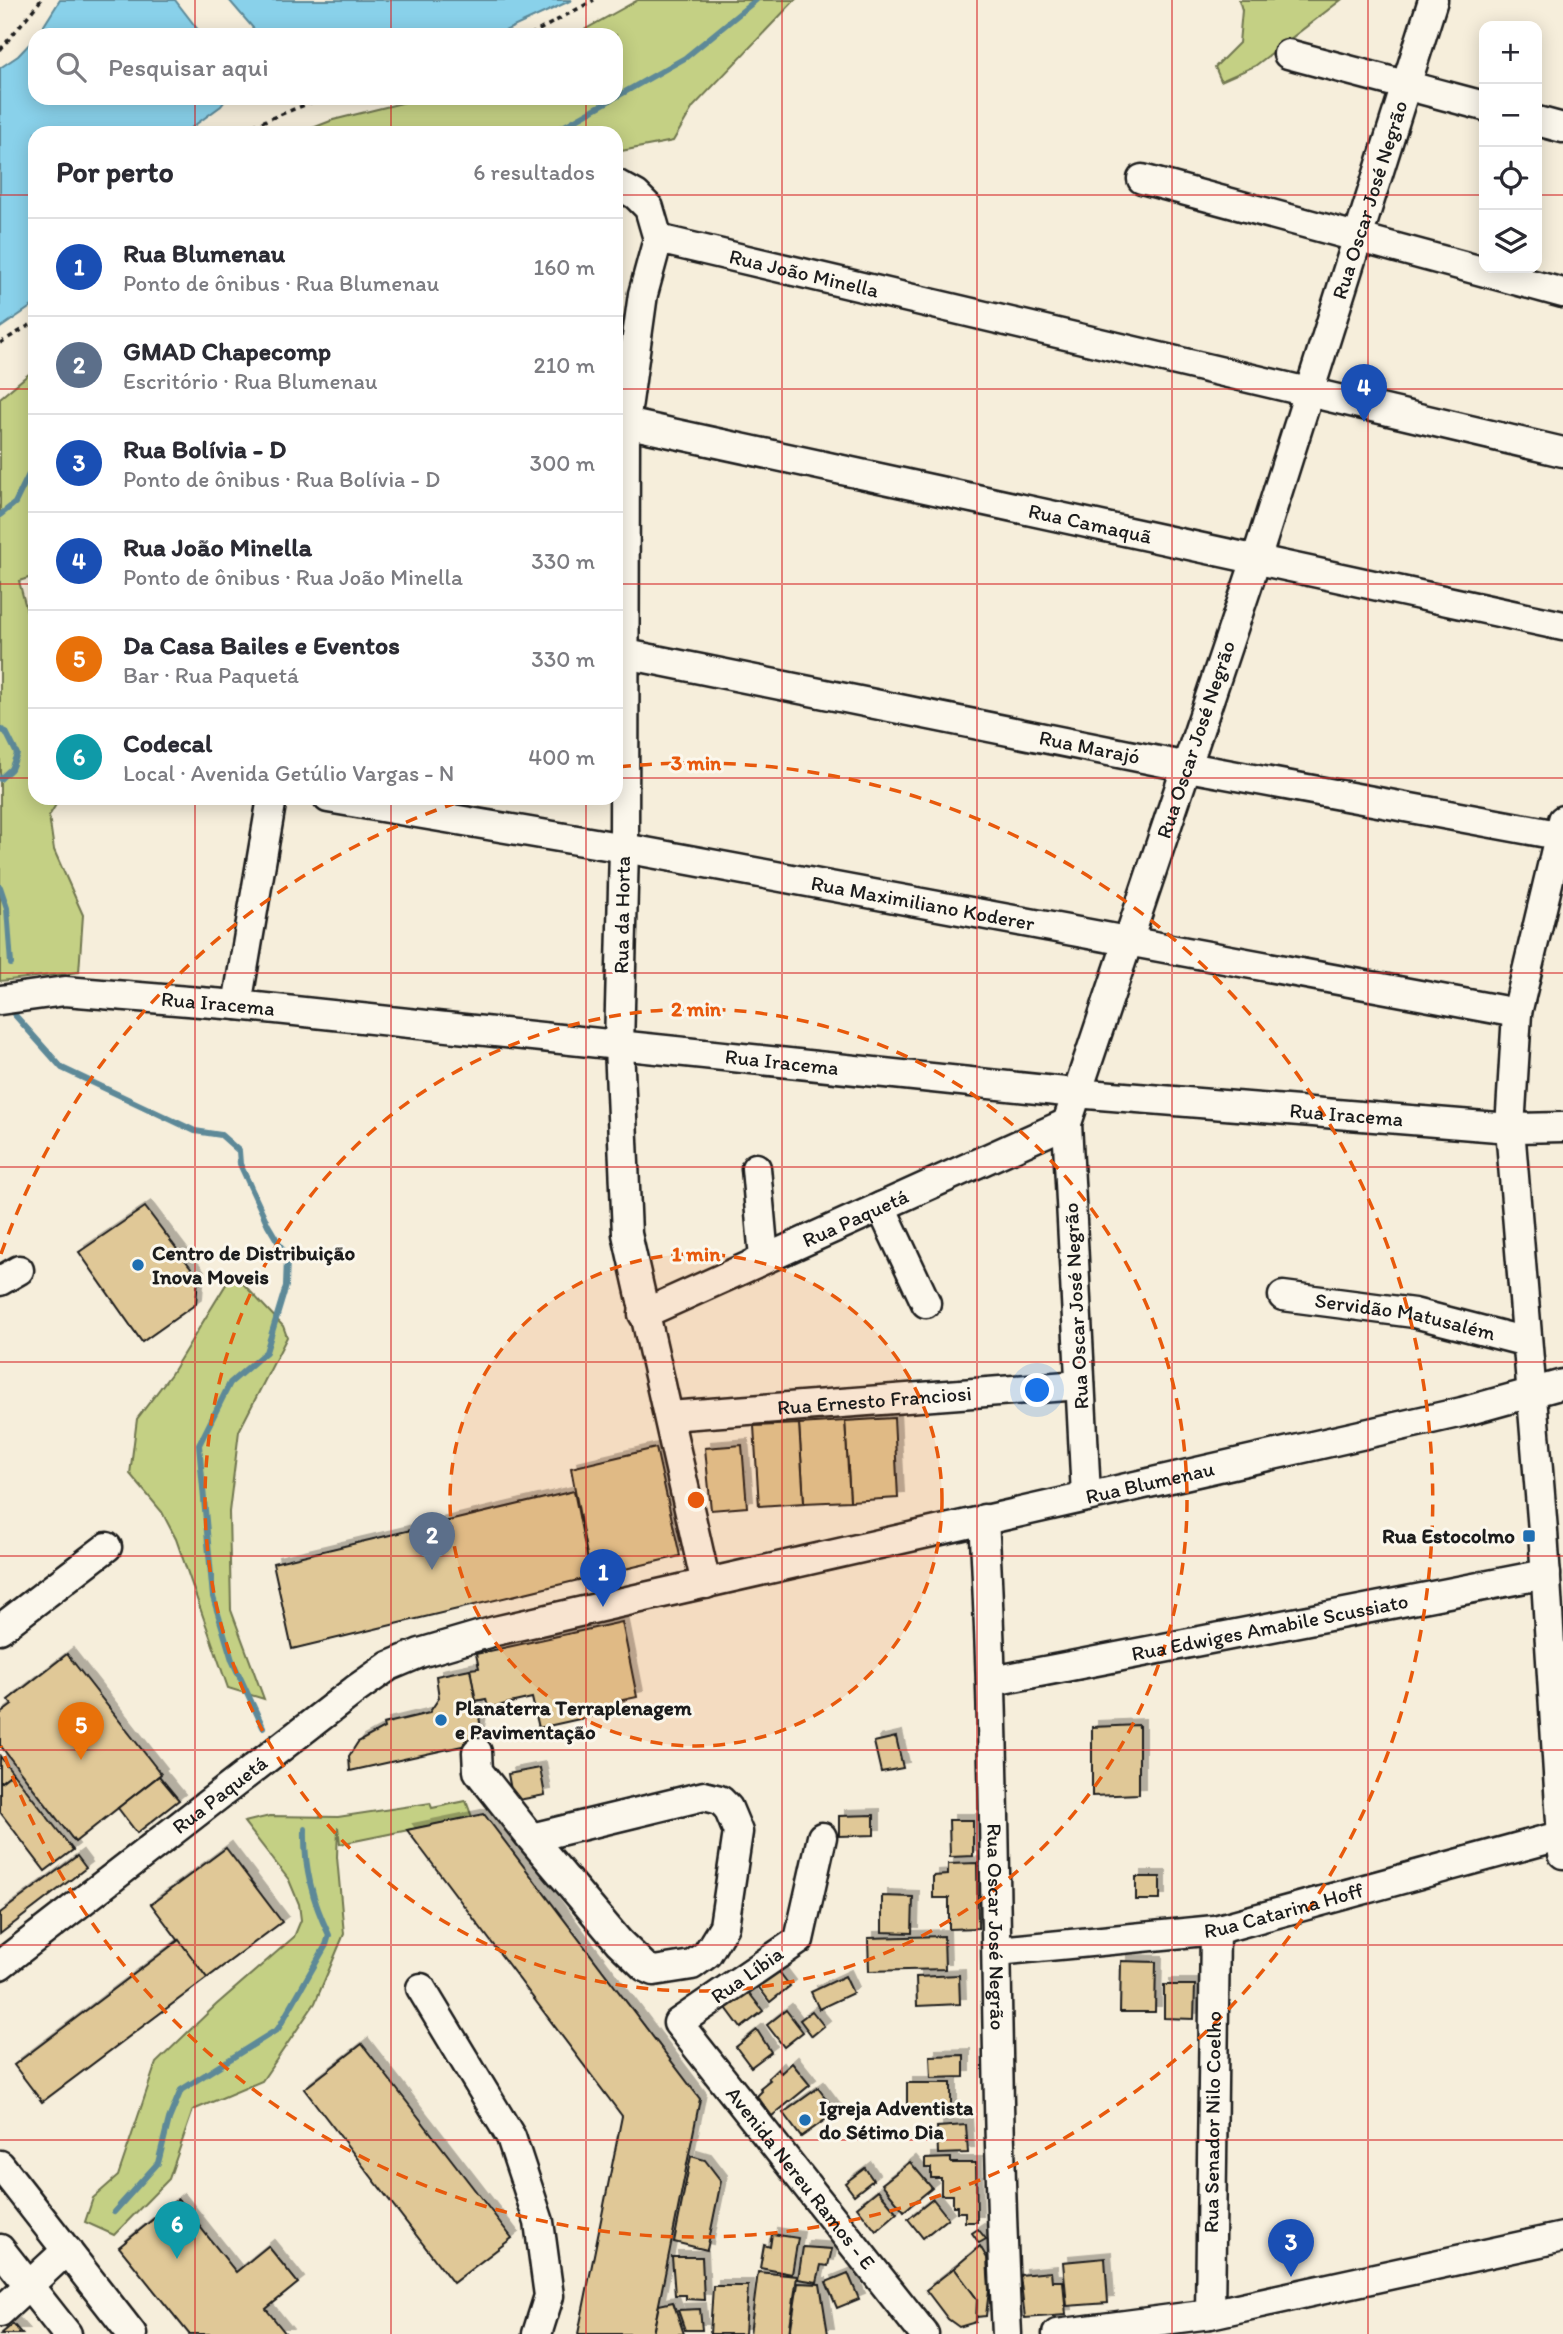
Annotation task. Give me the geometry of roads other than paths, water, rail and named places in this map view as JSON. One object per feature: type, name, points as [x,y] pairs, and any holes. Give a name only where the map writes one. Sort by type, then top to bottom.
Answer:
[{"type":"street","name":"Rua Oscar José Negrão","points":[[1086,1495],[1067,1123],[1256,560],[1433,0]]},
{"type":"street","points":[[1288,54],[1479,105]]},
{"type":"street","points":[[1542,122],[1563,128]]},
{"type":"street","points":[[1142,179],[1563,293]]},
{"type":"street","points":[[623,188],[636,195],[649,208],[658,239]]},
{"type":"street","name":"Rua João Minella","points":[[658,239],[1563,452]]},
{"type":"street","name":"Rua da Horta","points":[[623,405],[643,294],[658,239]]},
{"type":"street","name":"Rua Camaquã","points":[[623,423],[1563,626]]},
{"type":"street","name":"Rua Marajó","points":[[623,654],[1188,767],[1561,830]]},
{"type":"street","name":"Rua da Horta","points":[[623,799],[620,1046],[627,1234],[706,1584]]},
{"type":"street","points":[[237,1005],[271,805]]},
{"type":"street","name":"Rua Maximiliano Koderer","points":[[369,805],[624,848],[1517,1013]]},
{"type":"street","points":[[1561,830],[1517,1013],[1510,1128],[1546,1574],[1563,1854]]},
{"type":"street","name":"Rua Iracema","points":[[1,1000],[65,991],[237,1005],[1075,1093],[1510,1128],[1563,1127]]},
{"type":"street","name":"Rua Paquetá","points":[[643,1314],[1067,1123]]},
{"type":"street","points":[[756,1168],[765,1258]]},
{"type":"street","points":[[881,1207],[926,1303]]},
{"type":"street","name":"Servidão Matusalém","points":[[1283,1296],[1414,1312],[1527,1342]]},
{"type":"street","name":"Rua Blumenau","points":[[450,1643],[1086,1495],[1462,1412],[1563,1384]]},
{"type":"street","name":"Rua Ernesto Franciosi","points":[[668,1416],[1080,1385]]},
{"type":"street","name":"Rua Oscar José Negrão","points":[[985,1519],[993,1681],[998,1951],[998,2165],[1007,2334]]},
{"type":"street","points":[[0,1629],[107,1546]]},
{"type":"street","name":"Rua Edwiges Amabile Scussiato","points":[[993,1681],[1546,1574]]},
{"type":"street","name":"Rua Paquetá","points":[[0,1965],[355,1690],[389,1666],[450,1643]]},
{"type":"street","points":[[477,1752],[478,1770],[531,1838],[619,1942],[645,1967],[654,1971],[692,1965],[707,1954],[724,1926],[738,1832],[728,1808],[720,1800],[704,1796],[531,1838]]},
{"type":"street","name":"Rua Catarina Hoff","points":[[998,1951],[1215,1930],[1563,1835]]},
{"type":"street","name":"Rua Líbia","points":[[678,2024],[799,1940],[822,1837]]},
{"type":"street","name":"Rua Senador Nilo Coelho","points":[[1210,2314],[1215,1930]]},
{"type":"street","points":[[421,1988],[510,2137],[539,2222],[549,2296],[537,2334]]},
{"type":"street","name":"Avenida Nereu Ramos - E","points":[[678,2024],[924,2334]]},
{"type":"street","points":[[0,2165],[132,2334]]},
{"type":"street","points":[[1057,2334],[1210,2314],[1563,2237]]},
{"type":"street","points":[[0,2249],[67,2334]]},
{"type":"street","points":[[0,2312],[67,2250]]},
{"type":"water","points":[[60,0],[175,0],[197,28],[42,28]]},
{"type":"water","points":[[229,0],[572,0],[511,28],[253,28]]},
{"type":"water","points":[[28,45],[28,105],[222,105],[194,126],[28,126],[28,309],[0,328],[0,68]]},
{"type":"waterway","points":[[623,93],[685,58],[756,0]]},
{"type":"waterway","points":[[564,126],[602,105]]},
{"type":"waterway","points":[[0,515],[15,503],[28,476]]},
{"type":"waterway","points":[[0,729],[6,732],[17,754],[11,769],[0,779]]},
{"type":"waterway","points":[[0,887],[7,908],[11,964]]},
{"type":"waterway","points":[[14,1014],[62,1068],[195,1131],[221,1135],[239,1151],[240,1164],[268,1225],[287,1257],[286,1286],[266,1352],[230,1383],[199,1445],[213,1597],[232,1660],[263,1727]]},
{"type":"waterway","points":[[114,2212],[158,2163],[169,2119],[181,2090],[278,2029],[326,1945],[329,1935],[318,1909],[308,1870],[305,1829]]},
{"type":"place","name":"Rua João Minella","points":[[1364,422]]},
{"type":"place","name":"Centro de Distribuição Inova Moveis","points":[[138,1265]]},
{"type":"place","name":"Rua Estocolmo","points":[[1529,1536]]},
{"type":"place","name":"GMAD Chapecomp","points":[[432,1570]]},
{"type":"place","name":"Rua Blumenau","points":[[603,1607]]},
{"type":"place","name":"Planaterra Terraplenagem e Pavimentação","points":[[441,1720]]},
{"type":"place","name":"Da Casa Bailes e Eventos","points":[[81,1760]]},
{"type":"place","name":"Igreja Adventista do Sétimo Dia","points":[[805,2120]]},
{"type":"place","name":"Codecal","points":[[177,2259]]},
{"type":"place","name":"Rua Bolívia - D","points":[[1291,2277]]}]
